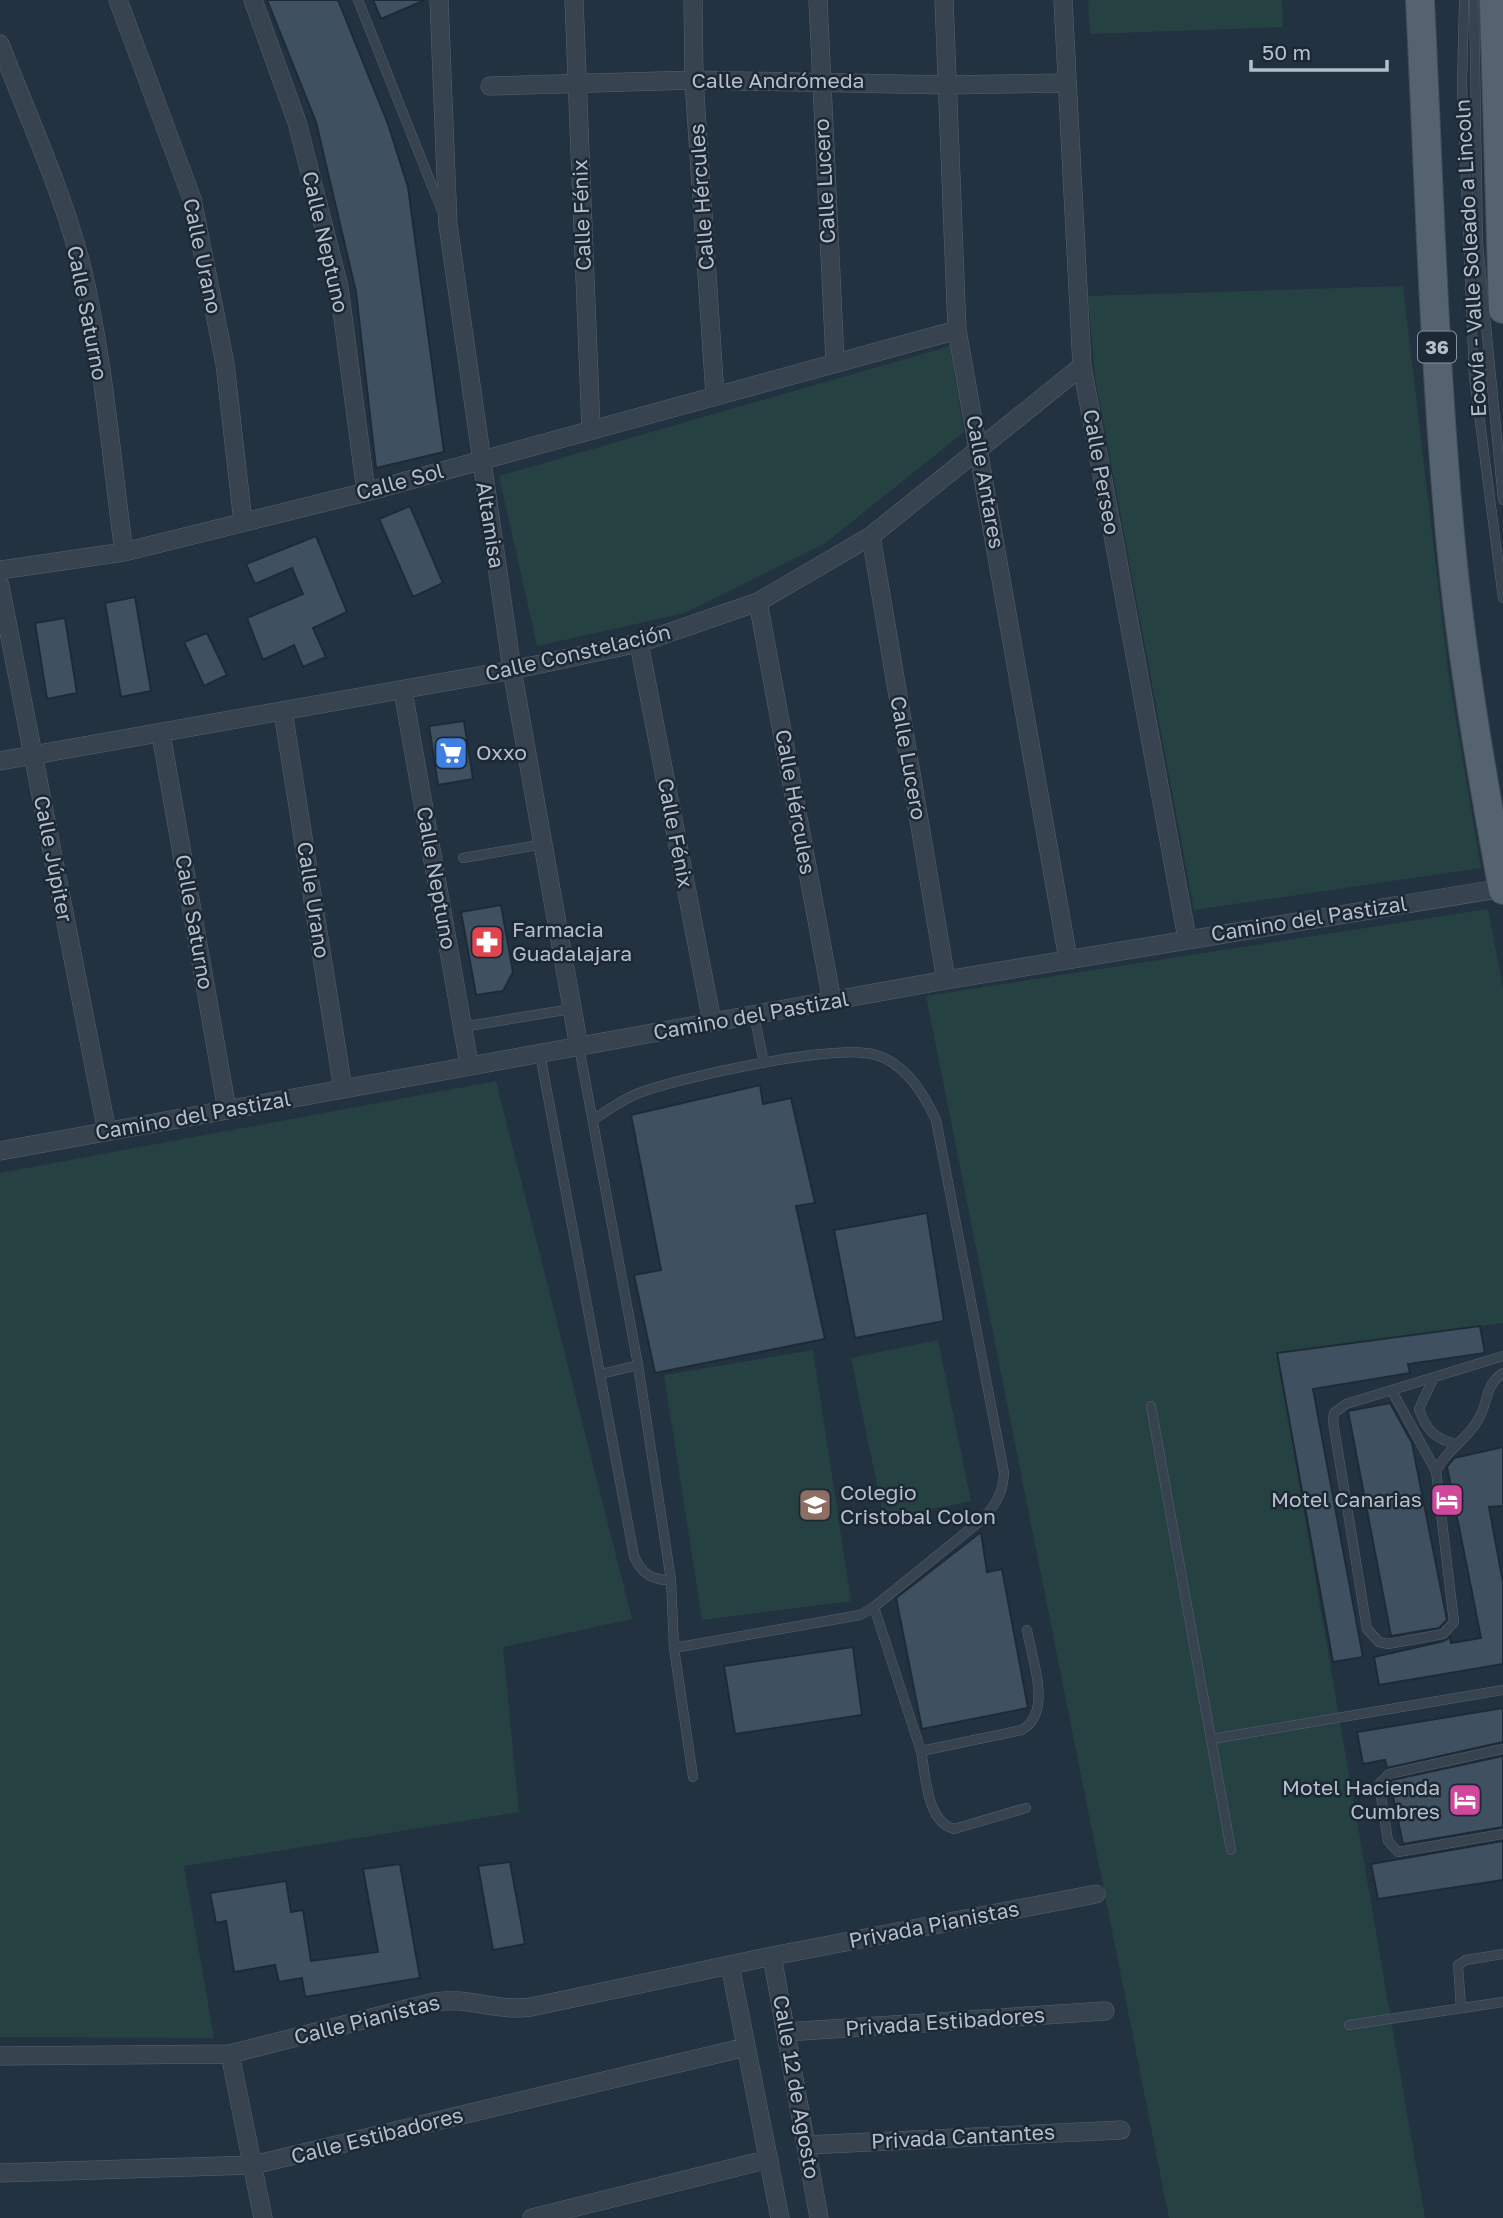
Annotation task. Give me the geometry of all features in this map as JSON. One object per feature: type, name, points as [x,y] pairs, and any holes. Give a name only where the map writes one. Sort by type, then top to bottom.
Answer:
[{"type":"main road","name":"36","points":[[1420,0],[1440,397],[1451,546],[1470,693],[1503,889]]},
{"type":"main road","points":[[1494,0],[1503,309]]},
{"type":"street","name":"Calle Urano","points":[[118,0],[192,200],[225,364],[243,523]]},
{"type":"street","name":"Calle Neptuno","points":[[253,0],[297,122],[339,287],[366,492]]},
{"type":"street","name":"Altamisa","points":[[439,0],[448,225],[512,670],[579,1047]]},
{"type":"street","name":"Calle Fénix","points":[[574,0],[591,429]]},
{"type":"street","name":"Calle Hércules","points":[[694,0],[694,80],[715,395]]},
{"type":"street","name":"Calle Lucero","points":[[818,0],[835,361]]},
{"type":"street","name":"Calle Antares","points":[[944,0],[957,330],[1068,959]]},
{"type":"street","name":"Calle Perseo","points":[[1063,0],[1065,83],[1082,366],[1187,938]]},
{"type":"street","name":"Calle Saturno","points":[[0,44],[62,206],[81,266],[94,325],[124,552]]},
{"type":"street","name":"Calle Andrómeda","points":[[490,86],[694,80],[947,85],[1065,83]]},
{"type":"street","name":"Calle Sol","points":[[0,570],[124,552],[243,523],[366,492],[835,361],[957,330]]},
{"type":"street","name":"Calle Constelación","points":[[0,761],[512,670],[639,643],[758,602],[871,536],[1082,366]]},
{"type":"street","name":"Calle Lucero","points":[[871,536],[946,980]]},
{"type":"street","name":"Calle Júpiter","points":[[0,586],[107,1132]]},
{"type":"street","name":"Calle Hércules","points":[[758,602],[832,1001]]},
{"type":"street","name":"Calle Fénix","points":[[639,643],[712,1022]]},
{"type":"street","name":"Calle Neptuno","points":[[404,691],[469,1065]]},
{"type":"street","name":"Calle Urano","points":[[283,712],[343,1089]]},
{"type":"street","name":"Calle Saturno","points":[[161,734],[228,1110]]},
{"type":"street","name":"Camino del Pastizal","points":[[0,1151],[946,980],[1187,938],[1503,889]]},
{"type":"street","name":"Privada Pianistas","points":[[772,1956],[1096,1894]]},
{"type":"street","name":"Calle Pianistas","points":[[0,2056],[230,2054],[434,2002],[463,2000],[518,2009],[772,1956]]},
{"type":"street","name":"Calle 12 de Agosto","points":[[772,1956],[819,2218]]},
{"type":"street","name":"Calle 12 de Agosto","points":[[730,1965],[780,2218]]},
{"type":"street","name":"Privada Estibadores","points":[[786,2032],[1105,2011]]},
{"type":"street","name":"Calle Estibadores","points":[[0,2173],[253,2165],[746,2047]]},
{"type":"street","points":[[230,2054],[263,2218]]},
{"type":"street","name":"Privada Cantantes","points":[[806,2145],[1121,2130]]},
{"type":"street","points":[[532,2218],[769,2159]]},
{"type":"lane","points":[[358,0],[448,225]]},
{"type":"lane","name":"Ecovía - Valle Soleado a Lincoln","points":[[1464,0],[1462,86],[1474,376],[1503,598]]},
{"type":"lane","points":[[1474,0],[1478,243],[1503,500]]},
{"type":"lane","points":[[463,858],[544,844]]},
{"type":"lane","points":[[462,1027],[571,1009]]},
{"type":"lane","points":[[754,1014],[764,1063]]},
{"type":"lane","points":[[579,1047],[638,1366],[671,1580],[674,1648],[693,1777]]},
{"type":"lane","points":[[593,1120],[637,1094],[764,1063],[845,1052],[877,1055],[901,1069],[923,1092],[936,1120],[1001,1460],[1003,1488],[997,1503],[985,1517],[874,1607],[845,1619],[674,1648]]},
{"type":"lane","points":[[540,1054],[634,1556],[647,1575],[659,1581],[671,1580]]},
{"type":"lane","points":[[1392,1391],[1436,1471],[1454,1622],[1443,1634],[1388,1644],[1379,1642],[1367,1629],[1333,1421],[1334,1413],[1346,1404],[1503,1356]]},
{"type":"lane","points":[[601,1374],[638,1366]]},
{"type":"lane","points":[[1436,1471],[1456,1444],[1479,1420],[1486,1390],[1503,1373]]},
{"type":"lane","points":[[1433,1379],[1419,1409],[1424,1423],[1433,1435],[1456,1444]]},
{"type":"lane","points":[[1152,1406],[1231,1850]]},
{"type":"lane","points":[[874,1607],[921,1751],[934,1814],[943,1826],[954,1829],[1026,1808]]},
{"type":"lane","points":[[921,1751],[1023,1730],[1032,1724],[1040,1706],[1027,1630]]},
{"type":"lane","points":[[1212,1739],[1503,1690]]},
{"type":"lane","points":[[1503,1749],[1389,1774],[1380,1783],[1388,1841],[1398,1852],[1503,1834]]},
{"type":"lane","points":[[1461,2008],[1458,1965],[1466,1960],[1503,1954]]},
{"type":"lane","points":[[1349,2025],[1503,2002]]},
{"type":"green space","points":[[1088,0],[1282,0],[1283,27],[1090,34]]},
{"type":"green space","points":[[1403,286],[1449,678],[1481,868],[1194,910],[1095,377],[1088,296]]},
{"type":"green space","points":[[950,346],[964,432],[824,544],[685,613],[537,646],[499,476]]},
{"type":"green space","points":[[1488,909],[1503,988],[1503,1323],[1277,1354],[1425,2218],[1169,2218],[926,996]]},
{"type":"green space","points":[[496,1081],[632,1619],[503,1647],[519,1812],[184,1866],[214,2038],[0,2037],[0,1173]]},
{"type":"green space","points":[[938,1340],[971,1501],[884,1519],[851,1358]]},
{"type":"green space","points":[[813,1350],[851,1601],[702,1620],[664,1375]]},
{"type":"building","points":[[267,0],[338,0],[388,124],[408,187],[444,452],[376,468],[356,292],[316,122]]},
{"type":"building","points":[[373,0],[425,0],[381,19]]},
{"type":"building","points":[[410,506],[443,583],[413,597],[379,519]]},
{"type":"building","points":[[316,536],[347,612],[313,628],[326,657],[303,667],[294,645],[263,660],[247,618],[303,594],[292,568],[255,584],[246,564]]},
{"type":"building","points":[[135,597],[151,691],[121,697],[105,603]]},
{"type":"building","points":[[65,618],[77,693],[47,699],[35,623]]},
{"type":"building","points":[[207,633],[227,675],[204,686],[184,642]]},
{"type":"building","name":"Oxxo","points":[[464,721],[473,779],[438,785],[429,726]]},
{"type":"building","name":"Farmacia Guadalajara","points":[[501,905],[513,972],[503,991],[476,995],[461,912]]},
{"type":"building","points":[[760,1085],[763,1104],[791,1098],[815,1203],[796,1206],[825,1339],[655,1373],[634,1275],[661,1270],[631,1115]]},
{"type":"building","points":[[927,1213],[944,1321],[855,1338],[834,1230]]},
{"type":"building","points":[[1480,1326],[1485,1353],[1408,1364],[1410,1373],[1313,1389],[1363,1657],[1333,1662],[1277,1353]]},
{"type":"building","points":[[1390,1403],[1412,1443],[1447,1620],[1439,1628],[1391,1636],[1348,1411]]},
{"type":"building","points":[[1503,1447],[1503,1506],[1489,1507],[1503,1582],[1503,1664],[1379,1685],[1374,1657],[1444,1641],[1450,1637],[1451,1643],[1481,1638],[1447,1467],[1454,1458]]},
{"type":"building","points":[[981,1532],[987,1572],[1002,1569],[1028,1708],[922,1729],[896,1598]]},
{"type":"building","points":[[853,1647],[862,1715],[735,1734],[724,1666]]},
{"type":"building","points":[[1503,1708],[1503,1742],[1387,1768],[1385,1760],[1363,1764],[1357,1732]]},
{"type":"building","points":[[1503,1756],[1503,1827],[1403,1844],[1390,1783],[1392,1780]]},
{"type":"building","points":[[1503,1841],[1503,1880],[1378,1899],[1371,1864]]},
{"type":"building","points":[[510,1862],[525,1944],[493,1950],[478,1866]]},
{"type":"building","points":[[400,1864],[420,1978],[305,1997],[302,1978],[279,1982],[275,1965],[234,1972],[226,1921],[216,1923],[210,1893],[286,1881],[291,1912],[303,1910],[311,1961],[378,1952],[363,1869]]},
{"type":"place","name":"Oxxo","points":[[451,753]]},
{"type":"place","name":"Farmacia Guadalajara","points":[[487,942]]},
{"type":"place","name":"Motel Canarias","points":[[1447,1500]]},
{"type":"place","name":"Colegio Cristobal Colon","points":[[815,1505]]},
{"type":"place","name":"Motel Hacienda Cumbres","points":[[1465,1800]]}]
